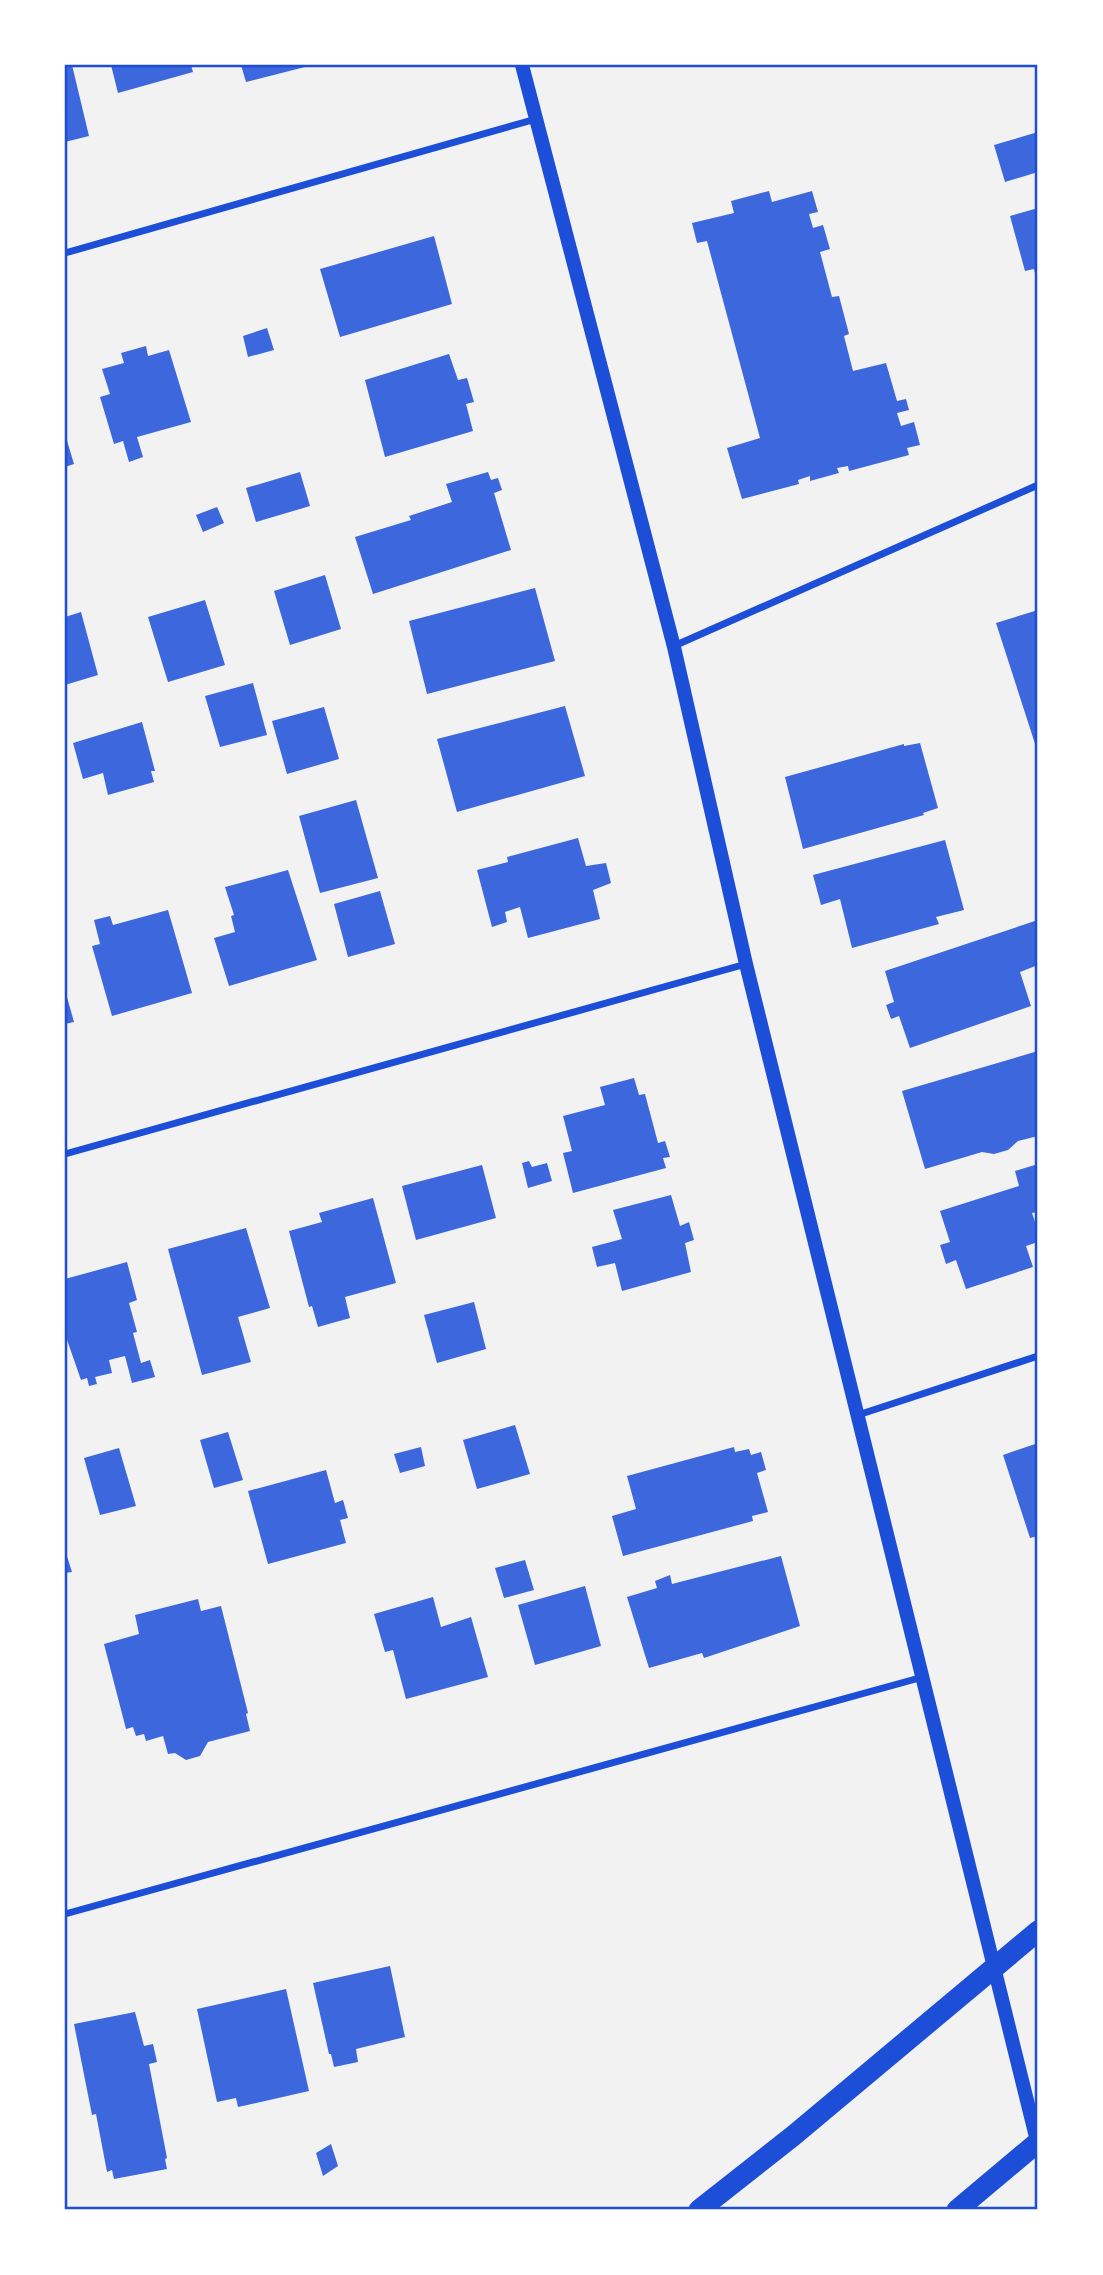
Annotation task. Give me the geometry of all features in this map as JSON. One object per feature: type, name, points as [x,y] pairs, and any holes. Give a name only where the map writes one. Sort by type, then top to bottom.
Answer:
[{"type":"highway","points":[[699,2210],[814,2119],[1038,1931]]},
{"type":"highway","points":[[957,2210],[1038,2143]]},
{"type":"main road","points":[[522,65],[674,647],[746,964],[1038,2143]]},
{"type":"street","points":[[65,253],[537,119]]},
{"type":"street","points":[[674,647],[1038,485]]},
{"type":"street","points":[[65,1154],[746,964]]},
{"type":"street","points":[[858,1415],[1038,1356]]},
{"type":"street","points":[[65,1914],[924,1677]]},
{"type":"building","points":[[65,65],[72,65],[89,136],[65,142]]},
{"type":"building","points":[[111,65],[191,65],[193,72],[118,93]]},
{"type":"building","points":[[241,65],[309,65],[309,66],[246,82]]},
{"type":"building","points":[[1038,132],[1038,172],[1005,182],[994,145]]},
{"type":"building","points":[[769,191],[772,202],[812,191],[818,212],[809,214],[813,228],[823,225],[830,249],[820,252],[832,297],[839,296],[849,334],[844,336],[853,371],[886,363],[897,401],[906,399],[909,410],[897,413],[901,426],[914,422],[920,445],[907,448],[909,455],[849,471],[848,466],[837,468],[839,473],[810,481],[810,476],[798,480],[799,484],[742,499],[727,448],[760,438],[707,241],[697,243],[692,223],[734,213],[731,201]]},
{"type":"building","points":[[1038,208],[1037,283],[1034,269],[1025,271],[1010,216]]},
{"type":"building","points":[[434,236],[452,304],[340,337],[320,269]]},
{"type":"building","points":[[267,328],[274,350],[248,357],[243,336]]},
{"type":"building","points":[[146,346],[148,356],[169,350],[191,422],[137,437],[143,457],[129,462],[123,441],[114,444],[100,397],[110,394],[102,369],[124,363],[121,353]]},
{"type":"building","points":[[449,354],[458,380],[467,378],[474,402],[466,404],[473,431],[385,457],[365,380]]},
{"type":"building","points":[[65,434],[74,464],[65,467]]},
{"type":"building","points":[[300,472],[310,506],[256,522],[246,488]]},
{"type":"building","points":[[488,472],[491,480],[498,478],[502,490],[494,493],[511,550],[373,594],[355,537],[411,520],[409,516],[452,502],[446,484]]},
{"type":"building","points":[[217,507],[224,523],[203,532],[196,515]]},
{"type":"building","points":[[325,575],[341,629],[290,645],[274,591]]},
{"type":"building","points":[[535,588],[555,661],[427,694],[409,621]]},
{"type":"building","points":[[205,600],[225,665],[168,682],[148,617]]},
{"type":"building","points":[[1038,610],[1038,753],[996,623]]},
{"type":"building","points":[[81,612],[98,675],[65,685],[65,617]]},
{"type":"building","points":[[253,683],[267,735],[220,747],[205,696]]},
{"type":"building","points":[[565,706],[585,776],[457,812],[437,739]]},
{"type":"building","points":[[324,707],[339,759],[287,774],[272,721]]},
{"type":"building","points":[[142,722],[155,771],[151,771],[154,782],[108,795],[103,773],[83,779],[73,743]]},
{"type":"building","points":[[920,743],[938,808],[923,813],[924,815],[803,849],[785,777],[904,744]]},
{"type":"building","points":[[356,800],[378,878],[320,893],[299,816]]},
{"type":"building","points":[[578,838],[586,866],[606,863],[611,883],[593,890],[600,919],[528,938],[520,907],[505,912],[507,922],[492,927],[477,870],[508,862],[507,857]]},
{"type":"building","points":[[945,840],[964,910],[936,917],[939,924],[852,948],[840,899],[821,905],[813,875]]},
{"type":"building","points":[[288,870],[317,960],[229,986],[214,938],[235,932],[231,916],[234,915],[225,887]]},
{"type":"building","points":[[380,891],[395,944],[348,957],[334,904]]},
{"type":"building","points":[[168,910],[192,993],[112,1016],[92,946],[100,944],[94,920],[110,916],[113,925]]},
{"type":"building","points":[[1035,921],[1038,932],[1038,965],[1020,972],[1031,1006],[910,1048],[899,1016],[891,1019],[886,1005],[894,1002],[885,971]]},
{"type":"building","points":[[65,990],[74,1022],[65,1024]]},
{"type":"building","points":[[1038,1051],[1038,1136],[1018,1141],[1008,1150],[994,1154],[982,1152],[925,1169],[902,1091]]},
{"type":"building","points":[[634,1078],[639,1095],[645,1094],[658,1143],[665,1141],[670,1157],[663,1158],[666,1168],[573,1193],[563,1153],[572,1151],[563,1116],[605,1105],[600,1087]]},
{"type":"building","points":[[529,1161],[532,1167],[547,1163],[552,1181],[528,1188],[522,1163]]},
{"type":"building","points":[[1038,1164],[1038,1212],[1032,1213],[1038,1231],[1038,1242],[1026,1246],[1033,1267],[966,1289],[956,1260],[946,1264],[940,1245],[950,1242],[940,1211],[1019,1186],[1015,1171]]},
{"type":"building","points":[[482,1165],[496,1218],[416,1240],[402,1186]]},
{"type":"building","points":[[671,1195],[680,1226],[689,1222],[694,1240],[685,1243],[691,1272],[622,1291],[615,1263],[597,1267],[592,1247],[622,1239],[613,1210]]},
{"type":"building","points":[[373,1198],[396,1283],[345,1297],[350,1318],[318,1327],[312,1306],[309,1307],[289,1231],[322,1222],[319,1213]]},
{"type":"building","points":[[246,1228],[270,1308],[238,1317],[251,1362],[202,1375],[168,1249]]},
{"type":"building","points":[[127,1262],[137,1300],[129,1303],[137,1332],[133,1333],[141,1363],[150,1360],[155,1377],[132,1383],[125,1356],[109,1360],[112,1373],[95,1377],[97,1384],[89,1386],[87,1378],[81,1380],[65,1334],[65,1279]]},
{"type":"building","points":[[474,1302],[486,1349],[437,1363],[424,1315]]},
{"type":"building","points":[[515,1425],[530,1474],[477,1489],[463,1440]]},
{"type":"building","points":[[228,1432],[243,1480],[214,1488],[200,1440]]},
{"type":"building","points":[[1038,1443],[1038,1536],[1030,1538],[1003,1455]]},
{"type":"building","points":[[421,1447],[425,1466],[400,1473],[394,1454]]},
{"type":"building","points":[[734,1447],[735,1452],[749,1449],[751,1455],[761,1452],[766,1470],[757,1473],[768,1512],[752,1516],[753,1521],[623,1556],[612,1516],[636,1509],[627,1476]]},
{"type":"building","points":[[119,1448],[136,1506],[100,1515],[84,1458]]},
{"type":"building","points":[[326,1470],[335,1503],[343,1500],[348,1518],[340,1520],[346,1543],[268,1564],[248,1491]]},
{"type":"building","points":[[65,1550],[72,1572],[65,1573]]},
{"type":"building","points":[[781,1556],[800,1626],[704,1658],[702,1653],[649,1668],[627,1597],[657,1588],[655,1581],[670,1575],[672,1584]]},
{"type":"building","points":[[525,1560],[534,1590],[504,1598],[495,1568]]},
{"type":"building","points":[[585,1586],[601,1646],[535,1665],[518,1605]]},
{"type":"building","points":[[433,1597],[441,1627],[471,1617],[488,1677],[406,1699],[393,1650],[385,1652],[374,1614]]},
{"type":"building","points":[[198,1599],[201,1611],[221,1606],[248,1713],[250,1731],[208,1742],[200,1756],[186,1760],[175,1753],[168,1754],[163,1736],[146,1741],[144,1734],[136,1736],[133,1727],[126,1729],[104,1644],[139,1634],[135,1615]]},
{"type":"building","points":[[390,1966],[405,2037],[356,2049],[358,2062],[334,2067],[313,1983]]},
{"type":"building","points":[[286,1989],[309,2091],[238,2107],[236,2098],[217,2102],[197,2009]]},
{"type":"building","points":[[135,2012],[144,2046],[153,2044],[157,2062],[149,2064],[167,2169],[114,2179],[112,2170],[107,2172],[96,2114],[92,2115],[74,2024]]},
{"type":"building","points":[[331,2144],[338,2166],[323,2176],[316,2153]]}]
